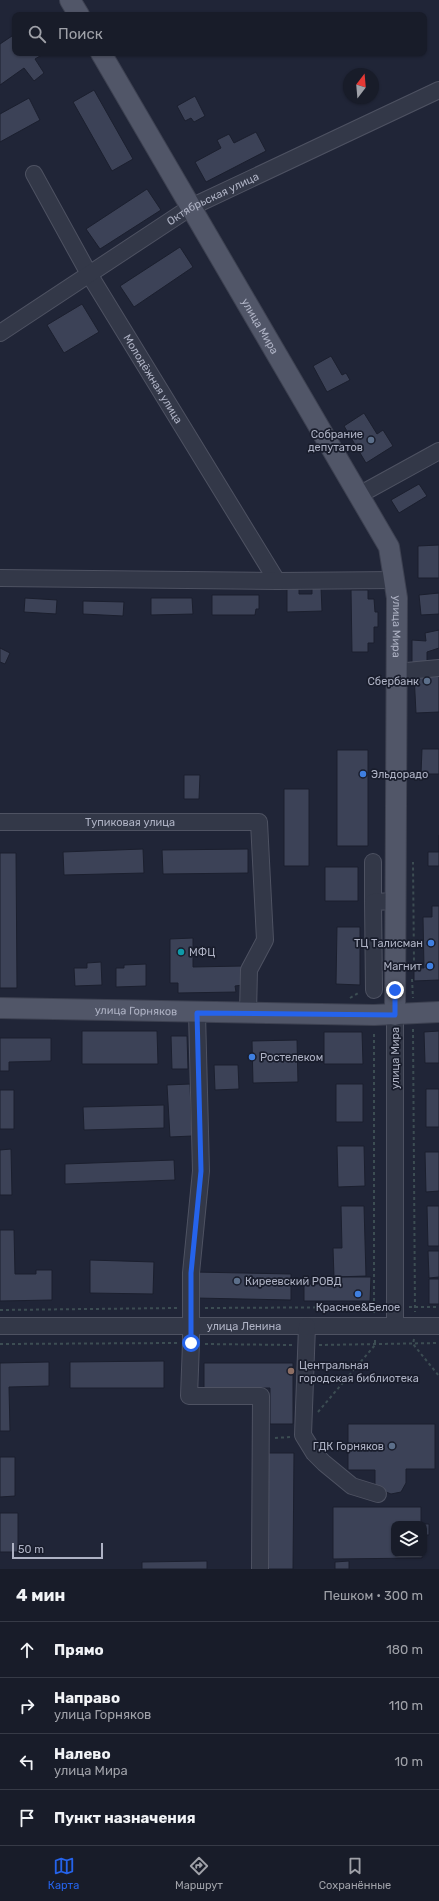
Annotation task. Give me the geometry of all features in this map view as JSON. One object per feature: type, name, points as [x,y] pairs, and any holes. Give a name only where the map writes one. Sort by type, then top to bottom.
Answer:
[{"type":"main road","points":[[70,0],[77,12]]},
{"type":"main road","name":"улица Мира","points":[[103,56],[389,547],[396,580],[397,598],[395,901],[404,1015]]},
{"type":"main road","name":"улица Горняков","points":[[0,1008],[197,1013],[374,1015],[404,1015],[439,1012]]},
{"type":"street","name":"Октябрьская улица","points":[[0,333],[191,207],[439,90]]},
{"type":"street","name":"Молодёжная улица","points":[[34,174],[89,274],[277,582]]},
{"type":"street","points":[[359,495],[439,451]]},
{"type":"street","points":[[0,578],[277,582],[396,580]]},
{"type":"street","points":[[396,672],[439,668]]},
{"type":"street","name":"Тупиковая улица","points":[[0,822],[259,822],[265,940],[249,970],[248,1013]]},
{"type":"street","points":[[373,862],[374,990]]},
{"type":"street","points":[[373,902],[395,901]]},
{"type":"street","points":[[197,1013],[201,1171],[191,1273],[189,1396],[261,1396],[260,1569]]},
{"type":"street","name":"улица Мира","points":[[395,1326],[404,1015]]},
{"type":"street","name":"улица Ленина","points":[[0,1326],[439,1326]]},
{"type":"street","points":[[307,1326],[303,1435],[314,1453],[352,1486],[378,1494]]},
{"type":"path","points":[[412,972],[412,965],[414,963],[415,914],[413,861]]},
{"type":"path","points":[[412,978],[404,1015],[415,1326],[413,1344],[439,1376]]},
{"type":"path","points":[[261,1438],[293,1437],[303,1428],[375,1345],[374,1015]]},
{"type":"path","points":[[0,1310],[439,1307]]},
{"type":"path","points":[[0,1344],[439,1344]]},
{"type":"building","points":[[12,36],[12,56],[40,56],[35,59],[44,73],[34,81],[24,68],[0,85],[0,44]]},
{"type":"building","points":[[94,90],[133,159],[112,171],[73,102]]},
{"type":"building","points":[[195,96],[205,116],[194,122],[191,118],[185,121],[177,106]]},
{"type":"building","points":[[29,98],[40,120],[0,142],[0,114]]},
{"type":"building","points":[[256,132],[266,151],[206,182],[195,162],[221,148],[217,140],[229,134],[234,143]]},
{"type":"building","points":[[147,189],[161,210],[100,249],[86,229]]},
{"type":"building","points":[[180,247],[193,267],[134,307],[120,286]]},
{"type":"building","points":[[82,304],[99,332],[64,353],[47,325]]},
{"type":"building","points":[[331,356],[342,375],[346,373],[350,380],[327,392],[313,366]]},
{"type":"building","name":"Собрание депутатов","points":[[364,413],[377,434],[383,430],[393,446],[366,463],[344,426]]},
{"type":"building","points":[[419,484],[427,496],[399,513],[391,500]]},
{"type":"building","points":[[439,545],[439,578],[418,578],[418,546]]},
{"type":"building","points":[[312,587],[321,587],[322,611],[287,612],[287,589],[299,588],[299,594],[312,594]]},
{"type":"building","points":[[351,590],[368,590],[368,599],[374,599],[375,612],[378,612],[378,627],[374,627],[374,643],[368,643],[368,652],[352,652]]},
{"type":"building","points":[[439,593],[439,614],[421,615],[419,595]]},
{"type":"building","points":[[212,595],[259,595],[259,609],[256,609],[255,615],[212,615]]},
{"type":"building","points":[[25,598],[57,600],[56,614],[24,612]]},
{"type":"building","points":[[151,598],[192,598],[193,614],[151,615]]},
{"type":"building","points":[[83,601],[124,602],[123,616],[83,614]]},
{"type":"building","points":[[439,630],[439,648],[427,652],[427,664],[412,664],[412,640],[426,641],[425,633]]},
{"type":"building","points":[[0,648],[10,653],[5,664],[0,662]]},
{"type":"building","points":[[439,673],[439,712],[416,713],[414,674]]},
{"type":"building","points":[[422,749],[439,749],[439,774],[421,774]]},
{"type":"building","points":[[337,750],[368,750],[368,846],[337,846]]},
{"type":"building","points":[[184,775],[200,775],[199,799],[184,799]]},
{"type":"building","points":[[284,789],[309,789],[309,866],[284,866]]},
{"type":"building","points":[[143,849],[144,873],[64,875],[63,852]]},
{"type":"building","points":[[248,849],[248,873],[163,874],[162,850]]},
{"type":"building","points":[[428,852],[439,852],[439,866],[428,866]]},
{"type":"building","points":[[0,853],[16,853],[17,988],[0,988]]},
{"type":"building","points":[[325,867],[358,867],[358,901],[325,901]]},
{"type":"building","name":"ТЦ Талисман","points":[[432,906],[439,906],[439,980],[414,981],[414,968],[424,968],[423,917],[432,917]]},
{"type":"building","points":[[337,927],[360,927],[360,985],[336,984]]},
{"type":"building","name":"МФЦ","points":[[193,938],[193,967],[243,966],[243,985],[235,986],[236,992],[178,993],[178,983],[170,983],[170,939]]},
{"type":"building","points":[[101,962],[102,985],[75,986],[74,968],[87,968],[87,963]]},
{"type":"building","points":[[146,964],[146,986],[116,987],[116,968],[124,968],[124,965]]},
{"type":"building","points":[[82,1031],[157,1031],[158,1064],[82,1064]]},
{"type":"building","points":[[439,1031],[439,1063],[425,1063],[424,1032]]},
{"type":"building","points":[[324,1032],[362,1032],[363,1064],[324,1064]]},
{"type":"building","points":[[171,1036],[187,1036],[188,1069],[172,1069]]},
{"type":"building","points":[[0,1038],[51,1038],[51,1061],[9,1062],[9,1071],[0,1071]]},
{"type":"building","points":[[297,1040],[298,1082],[253,1083],[252,1041]]},
{"type":"building","points":[[214,1065],[238,1065],[239,1089],[215,1090]]},
{"type":"building","points":[[190,1084],[192,1136],[170,1137],[167,1085]]},
{"type":"building","points":[[336,1084],[363,1084],[363,1122],[336,1122]]},
{"type":"building","points":[[426,1089],[439,1089],[439,1127],[426,1127]]},
{"type":"building","points":[[0,1090],[14,1090],[14,1129],[0,1129]]},
{"type":"building","points":[[164,1105],[164,1128],[84,1130],[83,1107]]},
{"type":"building","points":[[337,1146],[364,1146],[365,1186],[338,1187]]},
{"type":"building","points":[[11,1149],[12,1195],[0,1195],[0,1150]]},
{"type":"building","points":[[425,1152],[439,1152],[439,1191],[426,1192]]},
{"type":"building","points":[[174,1160],[175,1180],[65,1184],[65,1164]]},
{"type":"building","points":[[341,1206],[364,1206],[366,1276],[334,1277],[333,1248],[342,1248]]},
{"type":"building","points":[[427,1206],[439,1206],[439,1246],[428,1246]]},
{"type":"building","points":[[0,1230],[14,1230],[15,1274],[36,1274],[36,1270],[52,1270],[52,1300],[0,1301]]},
{"type":"building","points":[[428,1251],[439,1251],[439,1277],[429,1278]]},
{"type":"building","points":[[90,1260],[154,1262],[153,1294],[90,1293]]},
{"type":"building","points":[[195,1272],[291,1274],[291,1300],[195,1298]]},
{"type":"building","points":[[318,1277],[371,1277],[370,1301],[304,1301],[304,1284],[318,1284]]},
{"type":"building","points":[[429,1279],[439,1279],[439,1304],[429,1304]]},
{"type":"building","points":[[164,1361],[164,1388],[70,1388],[70,1362]]},
{"type":"building","points":[[49,1362],[49,1386],[9,1387],[10,1431],[0,1431],[0,1363]]},
{"type":"building","points":[[204,1363],[293,1363],[293,1424],[270,1424],[270,1388],[204,1388]]},
{"type":"building","name":"ГДК Горняков","points":[[348,1424],[435,1424],[435,1469],[406,1469],[406,1483],[401,1492],[391,1494],[381,1490],[375,1484],[375,1470],[348,1470]]},
{"type":"building","points":[[268,1453],[294,1453],[293,1569],[268,1569]]},
{"type":"building","points":[[0,1457],[15,1457],[15,1496],[0,1497]]},
{"type":"building","points":[[333,1507],[421,1507],[421,1521],[391,1521],[391,1557],[422,1558],[333,1559]]},
{"type":"building","points":[[0,1513],[18,1513],[18,1552],[0,1552]]},
{"type":"building","points":[[427,1524],[429,1524],[429,1535],[427,1535]]},
{"type":"building","points":[[207,1561],[207,1569],[142,1569],[142,1562]]},
{"type":"building","points":[[349,1561],[349,1569],[335,1569],[335,1562]]},
{"type":"place","name":"Собрание депутатов","points":[[371,440]]},
{"type":"place","name":"Сбербанк","points":[[427,681]]},
{"type":"place","name":"Эльдорадо","points":[[363,774]]},
{"type":"place","name":"ТЦ Талисман","points":[[431,943]]},
{"type":"place","name":"МФЦ","points":[[181,952]]},
{"type":"place","name":"Магнит","points":[[430,966]]},
{"type":"place","name":"Ростелеком","points":[[252,1057]]},
{"type":"place","name":"Киреевский РОВД","points":[[237,1281]]},
{"type":"place","name":"Красное&Белое","points":[[358,1294]]},
{"type":"place","name":"Центральная городская библиотека","points":[[291,1371]]},
{"type":"place","name":"ГДК Горняков","points":[[392,1446]]},
{"type":"route","points":[[191,1343],[191,1273],[201,1171],[197,1013],[395,1015],[395,990]]}]
